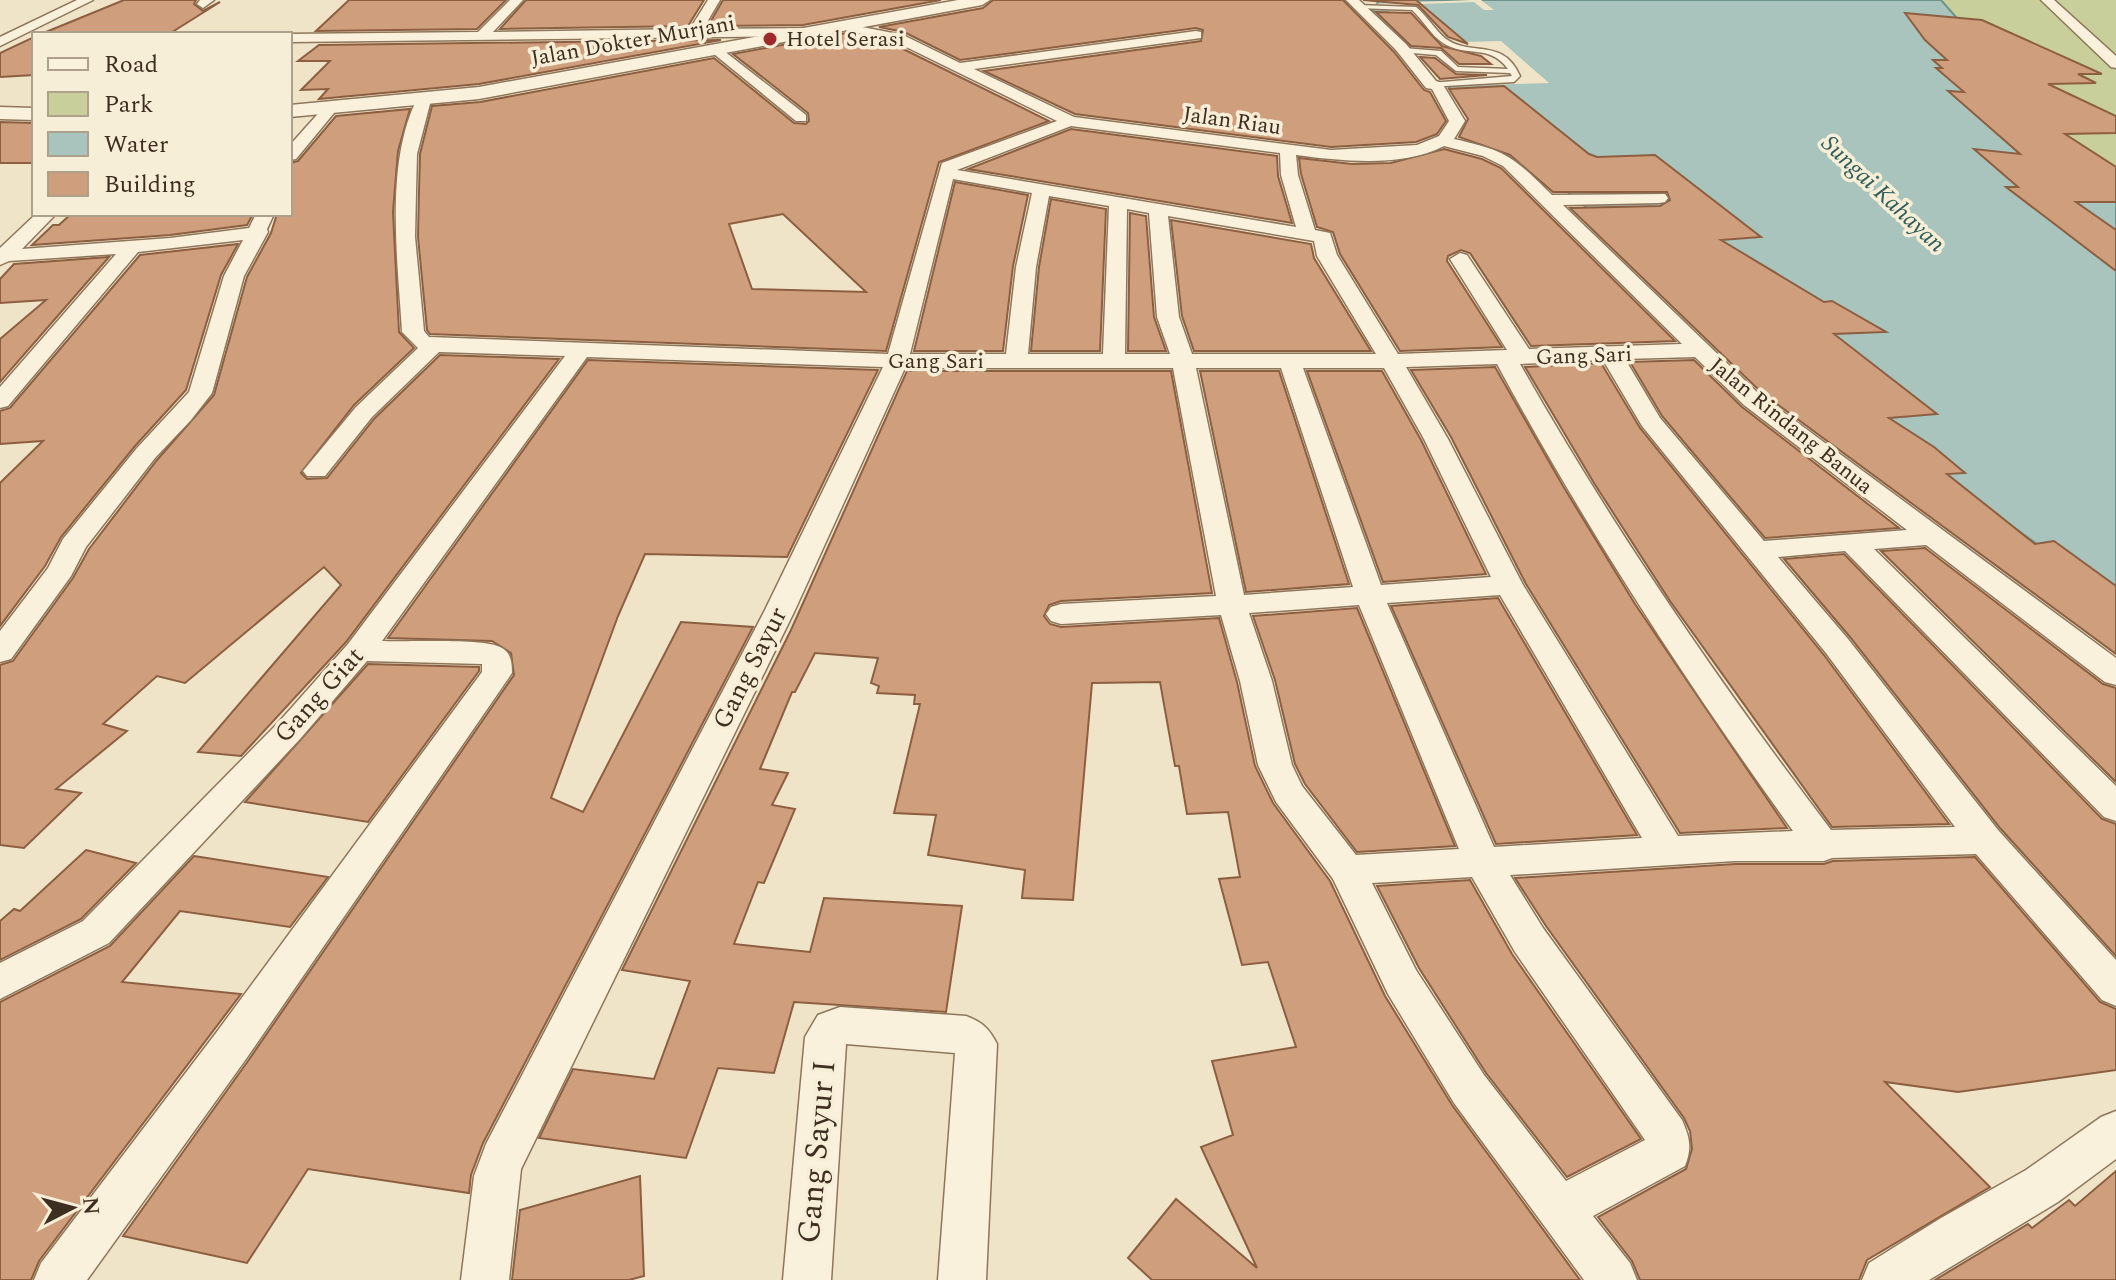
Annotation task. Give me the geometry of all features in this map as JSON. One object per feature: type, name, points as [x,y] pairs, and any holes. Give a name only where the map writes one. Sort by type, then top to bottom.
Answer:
[{"type":"street","points":[[1,41],[87,0]]},
{"type":"street","points":[[480,37],[517,0]]},
{"type":"street","points":[[694,33],[714,0]]},
{"type":"street","name":"Jalan Dokter Murjani","points":[[292,111],[423,100],[719,51],[982,0]]},
{"type":"street","points":[[2047,0],[2116,64]]},
{"type":"street","points":[[1355,3],[1403,50],[1431,85],[1437,86],[1457,121],[1442,141]]},
{"type":"street","name":"Jalan Riau","points":[[847,26],[898,38],[1070,121],[1288,151],[1368,155],[1421,148],[1442,141]]},
{"type":"street","points":[[292,38],[815,32]]},
{"type":"street","points":[[959,67],[1196,35]]},
{"type":"street","points":[[1,41],[32,41]]},
{"type":"street","points":[[719,51],[801,118]]},
{"type":"street","points":[[423,100],[409,154],[406,237],[413,332],[421,342],[433,345]]},
{"type":"street","points":[[292,153],[329,110]]},
{"type":"street","points":[[0,113],[32,114]]},
{"type":"street","points":[[1070,121],[954,162],[947,173],[1323,237],[1327,256],[1342,276],[1436,439],[1509,585],[1669,852]]},
{"type":"street","name":"Jalan Rindang Banua","points":[[1442,141],[1501,156],[1752,400],[2116,674]]},
{"type":"street","points":[[1288,151],[1286,175],[1305,212],[1306,234]]},
{"type":"street","name":"Gang Sayur","points":[[485,1280],[496,1176],[502,1160],[780,610],[897,361],[947,173]]},
{"type":"street","points":[[1016,362],[1026,267],[1041,190]]},
{"type":"street","points":[[1547,200],[1659,198]]},
{"type":"street","points":[[1114,361],[1118,203]]},
{"type":"street","points":[[1158,211],[1168,317],[1183,361],[1232,605],[1256,681],[1275,765],[1288,793],[1347,870],[1402,982],[1469,1089],[1562,1208],[1613,1280]]},
{"type":"street","points":[[0,257],[45,216]]},
{"type":"street","points":[[0,257],[132,247],[262,223]]},
{"type":"street","points":[[0,652],[61,570],[73,545],[146,453],[200,393],[234,276],[262,223]]},
{"type":"street","points":[[0,401],[132,247]]},
{"type":"street","points":[[1460,259],[1634,579],[1755,754],[1824,847]]},
{"type":"street","points":[[316,471],[364,412],[433,345]]},
{"type":"street","name":"Gang Sari","points":[[433,345],[897,361],[1016,362],[1390,361],[1698,350]]},
{"type":"street","name":"Gang Giat","points":[[0,982],[96,932],[289,731],[359,651],[581,350]]},
{"type":"street","points":[[1611,355],[1650,421],[1754,550],[1837,646],[1985,840],[2116,988]]},
{"type":"street","points":[[1290,361],[1370,596],[1483,863],[1529,940],[1667,1135],[1669,1151],[1562,1208]]},
{"type":"street","points":[[1754,550],[1931,536]]},
{"type":"street","points":[[1851,541],[2116,808]]},
{"type":"street","points":[[1061,614],[1509,585]]},
{"type":"street","points":[[58,1280],[231,1046],[497,673],[497,660],[490,654],[359,651]]},
{"type":"street","points":[[1347,870],[1735,847],[1824,847],[1985,840]]},
{"type":"street","name":"Gang Sayur I","points":[[807,1280],[826,1037],[832,1028],[840,1025],[966,1035],[976,1044],[962,1280]]},
{"type":"street","points":[[1886,1280],[1957,1234],[2042,1186],[2116,1132]]},
{"type":"lane","points":[[1355,3],[1412,7],[1444,40],[1490,50],[1514,71],[1514,80],[1431,85]]},
{"type":"lane","points":[[1403,50],[1432,51],[1456,69],[1514,71]]},
{"type":"green space","points":[[1941,0],[2116,0],[2116,199]]},
{"type":"water","name":"Sungai Kahayan","points":[[1379,0],[1941,0],[2116,199],[2116,601],[1708,307],[1505,141],[1372,13]]},
{"type":"pier","points":[[1481,0],[1494,10],[1484,10],[1474,2],[1421,4],[1462,42],[1501,41],[1549,83],[1442,86],[1402,47],[1416,47],[1418,41],[1385,7],[1370,7],[1372,4]]},
{"type":"building","points":[[124,0],[196,0],[194,4],[203,11],[220,2],[172,32],[46,32]]},
{"type":"building","points":[[349,0],[506,0],[477,29],[316,31]]},
{"type":"building","points":[[526,0],[704,0],[688,26],[500,29]]},
{"type":"building","points":[[723,0],[941,0],[803,25],[708,26]]},
{"type":"building","points":[[993,0],[1343,0],[1394,52],[1424,90],[1430,92],[1446,121],[1437,134],[1416,142],[1331,147],[1075,114],[984,71],[1201,41],[1203,30],[1196,28],[960,60],[904,32],[879,27],[983,8]]},
{"type":"building","points":[[1363,0],[1416,0],[1468,44],[1448,37],[1418,5]]},
{"type":"building","points":[[1376,12],[1411,13],[1442,46],[1481,56],[1491,64],[1459,64],[1441,48],[1411,46]]},
{"type":"building","points":[[1905,13],[1982,20],[2102,74],[2078,74],[2096,83],[2048,84],[2116,116],[2116,133],[2065,134],[2116,167],[2116,202],[2076,202],[2116,230],[2116,271],[2006,187],[2018,187],[1974,149],[2020,154],[1948,91],[1964,92],[1936,68],[1942,68],[1933,60],[1947,60],[1925,40]]},
{"type":"building","points":[[847,33],[893,44],[1049,121],[939,162],[886,351],[430,334],[427,330],[418,237],[420,154],[432,106],[480,102],[714,58],[794,123],[806,124],[809,121],[808,113],[733,54]],"holes":[[[783,214],[866,292],[752,289],[729,224]]]},
{"type":"building","points":[[32,38],[32,75],[0,77],[0,53]]},
{"type":"building","points":[[721,40],[479,84],[319,99],[328,89],[301,90],[330,61],[298,61],[319,45]]},
{"type":"building","points":[[1420,57],[1435,58],[1456,74],[1487,75],[1440,79]]},
{"type":"building","points":[[1504,86],[1589,154],[1597,157],[1655,155],[1761,237],[1721,240],[1824,302],[1832,301],[1886,332],[1834,334],[1937,414],[1889,418],[1934,447],[1965,473],[1947,474],[2035,544],[2054,541],[2116,586],[2116,654],[1762,393],[1570,208],[1660,206],[1670,200],[1667,192],[1553,192],[1510,155],[1459,137],[1468,119],[1449,89]]},
{"type":"building","points":[[410,109],[398,151],[393,212],[399,332],[414,348],[354,405],[301,473],[307,479],[327,478],[374,419],[440,355],[559,359],[346,642],[241,756],[198,752],[341,585],[324,567],[185,683],[157,676],[103,724],[127,731],[56,789],[81,793],[24,848],[0,845],[0,665],[13,661],[73,578],[89,549],[157,460],[214,395],[247,277],[271,233],[276,216],[292,216],[292,162],[298,161],[336,116]]},
{"type":"building","points":[[0,122],[32,123],[32,163],[0,163]]},
{"type":"building","points":[[1071,129],[1277,156],[1278,176],[1292,223],[968,169]]},
{"type":"building","points":[[1444,149],[1482,159],[1501,168],[1675,341],[1531,346],[1470,253],[1461,250],[1448,256],[1447,261],[1502,347],[1400,351],[1340,254],[1333,232],[1317,227],[1299,158],[1352,164],[1391,163]]},
{"type":"building","points":[[955,182],[1028,195],[1013,266],[1003,351],[914,351]]},
{"type":"building","points":[[1051,199],[1106,209],[1100,351],[1031,351],[1039,267]]},
{"type":"building","points":[[1130,213],[1146,216],[1154,317],[1166,351],[1128,351]]},
{"type":"building","points":[[69,216],[252,216],[247,225],[170,235],[32,245],[53,225],[59,225]]},
{"type":"building","points":[[1171,220],[1311,244],[1314,258],[1371,351],[1194,351],[1182,316]]},
{"type":"building","points":[[238,244],[221,275],[186,390],[135,446],[61,537],[45,566],[0,626],[0,483],[43,441],[0,444],[0,411],[10,408],[140,255]]},
{"type":"building","points":[[109,257],[0,382],[0,339],[46,300],[0,303],[0,279],[14,264]]},
{"type":"building","points":[[588,360],[878,370],[787,557],[645,554],[618,616],[551,798],[583,812],[681,622],[753,627],[483,1143],[471,1175],[469,1193],[308,1169],[247,1263],[123,1236],[248,1061],[514,675],[511,653],[492,641],[388,638]]},
{"type":"building","points":[[1694,360],[1742,407],[1899,528],[1765,538],[1662,416],[1630,362]]},
{"type":"building","points":[[1601,363],[1640,428],[1824,655],[1949,824],[1832,827],[1670,601],[1594,483],[1525,367]]},
{"type":"building","points":[[1495,367],[1635,604],[1787,828],[1680,833],[1526,584],[1451,437],[1411,370]]},
{"type":"building","points":[[907,371],[1171,371],[1212,593],[1061,601],[1049,605],[1044,616],[1050,624],[1061,627],[1219,618],[1255,766],[1273,803],[1330,881],[1385,996],[1452,1105],[1580,1280],[1152,1280],[1128,1258],[1176,1199],[1257,1268],[1201,1147],[1233,1135],[1212,1061],[1296,1047],[1268,962],[1242,965],[1219,879],[1240,877],[1228,812],[1187,814],[1160,682],[1092,683],[1073,900],[1022,898],[1025,870],[928,855],[936,815],[894,813],[920,704],[914,704],[915,695],[877,693],[879,686],[871,683],[878,658],[815,653],[795,692],[792,692],[760,769],[788,773],[772,805],[795,809],[764,883],[758,882],[734,944],[810,952],[824,898],[962,906],[946,1012],[794,1002],[774,1073],[718,1068],[686,1158],[539,1138],[573,1069],[654,1079],[690,981],[622,970],[791,630]]},
{"type":"building","points":[[1200,371],[1279,371],[1349,584],[1246,592]]},
{"type":"building","points":[[1307,371],[1382,371],[1421,440],[1486,574],[1383,582]]},
{"type":"building","points":[[1925,548],[2103,684],[2116,688],[2116,782],[1881,551]]},
{"type":"building","points":[[1844,554],[2102,819],[2116,824],[2116,956],[2000,828],[1850,637],[1784,559]]},
{"type":"building","points":[[1498,598],[1637,835],[1496,844],[1391,606]]},
{"type":"building","points":[[1357,608],[1455,846],[1357,852],[1305,784],[1295,764],[1275,680],[1253,616]]},
{"type":"building","points":[[368,664],[479,667],[479,671],[368,822],[245,802]]},
{"type":"building","points":[[86,850],[136,863],[81,919],[0,960],[0,921],[14,909],[20,911]]},
{"type":"building","points":[[194,856],[328,877],[290,927],[180,911],[122,982],[241,994],[39,1261],[31,1280],[0,1280],[0,1002],[110,946]]},
{"type":"building","points":[[1975,857],[2100,1002],[2116,1009],[2116,1070],[1958,1092],[1885,1082],[1990,1187],[1867,1260],[1859,1280],[1640,1280],[1632,1261],[1598,1217],[1686,1169],[1692,1149],[1690,1131],[1684,1118],[1515,878],[1735,864],[1824,864],[1833,861]]},
{"type":"building","points":[[1470,880],[1512,954],[1641,1139],[1567,1177],[1486,1073],[1419,968],[1377,886]]},
{"type":"building","points":[[2116,1171],[2116,1280],[1935,1280],[2028,1224],[2032,1228],[2069,1200],[2075,1206]]},
{"type":"building","points":[[640,1176],[644,1276],[629,1280],[512,1280],[520,1210]]},
{"type":"place","name":"Hotel Serasi","points":[[770,39]]}]
